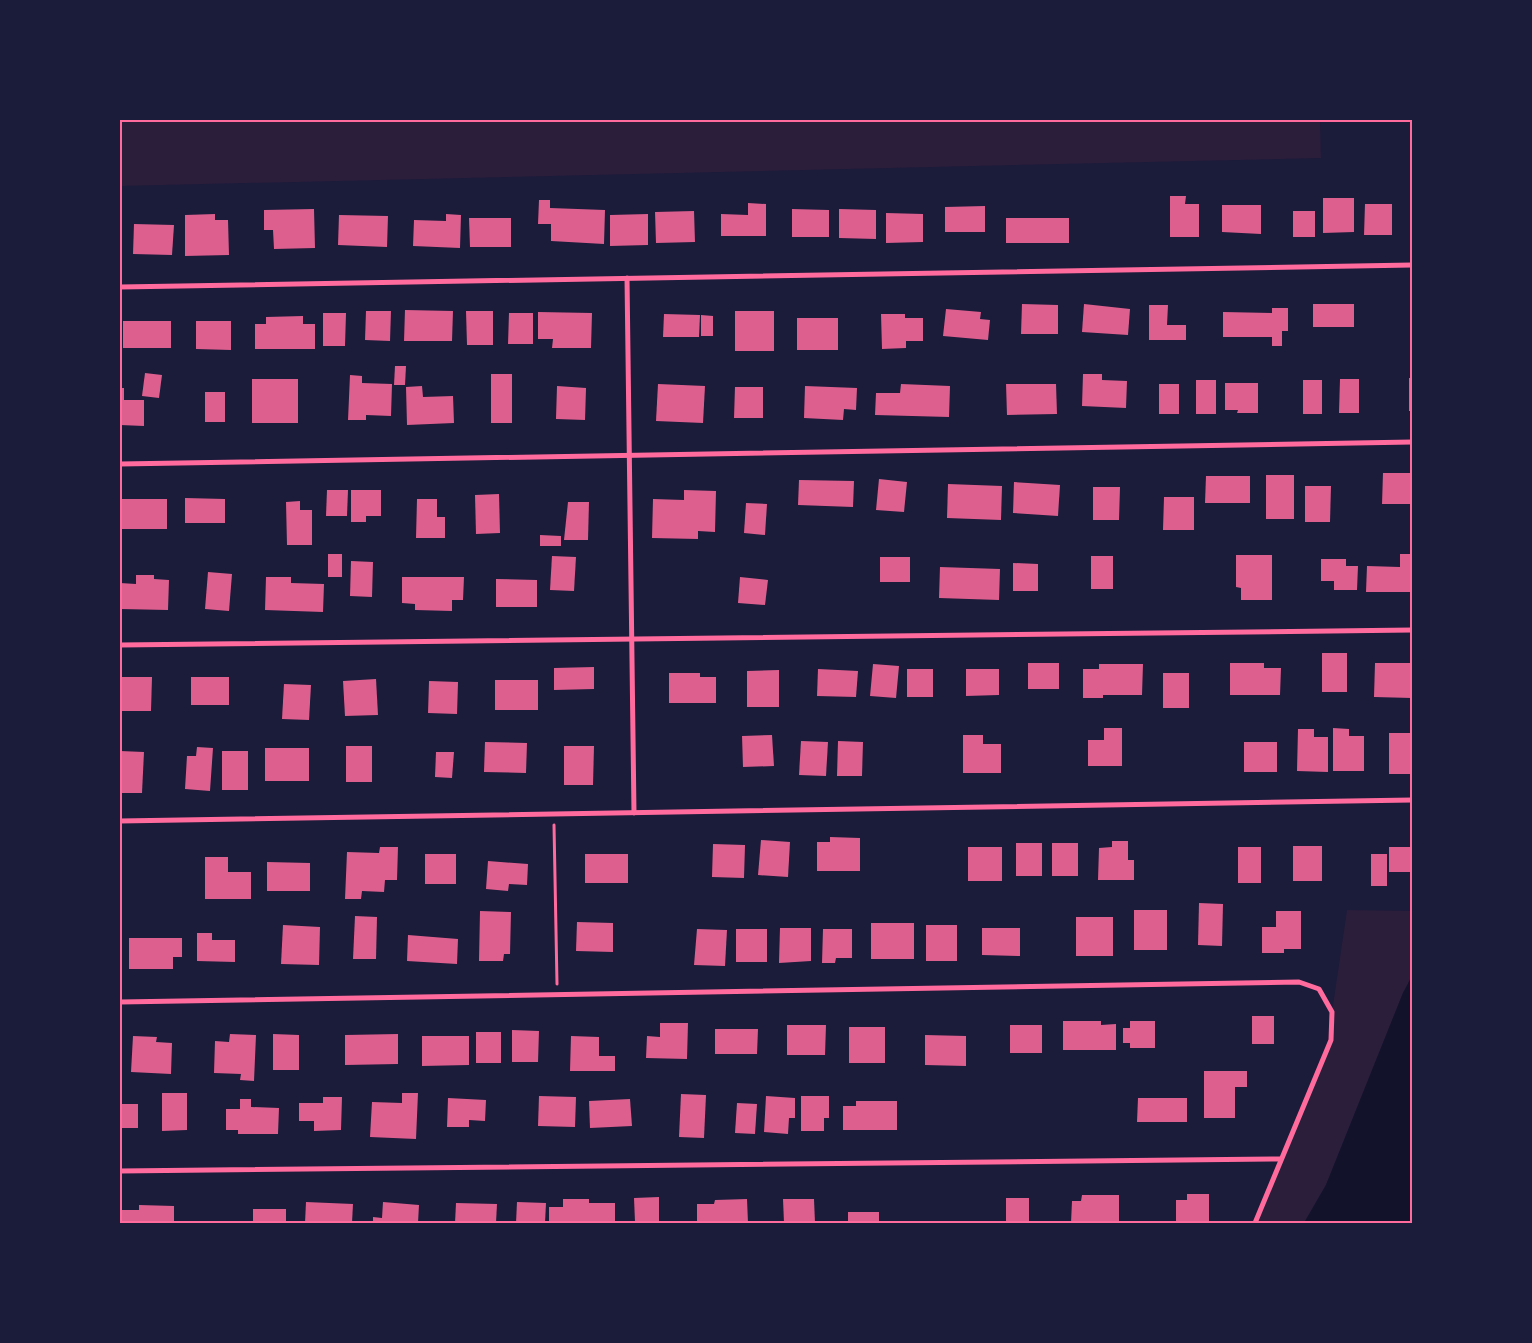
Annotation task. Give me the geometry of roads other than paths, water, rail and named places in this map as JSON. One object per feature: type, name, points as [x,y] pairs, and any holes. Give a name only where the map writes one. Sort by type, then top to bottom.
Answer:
[{"type":"street","points":[[120,287],[1412,265]]},
{"type":"street","points":[[627,278],[634,813]]},
{"type":"street","points":[[120,464],[1412,442]]},
{"type":"street","points":[[120,645],[1412,630]]},
{"type":"street","points":[[120,821],[1412,800]]},
{"type":"street","points":[[120,1002],[1299,982],[1319,989],[1332,1012],[1331,1040],[1255,1223]]},
{"type":"street","points":[[120,1171],[1280,1159]]}]
